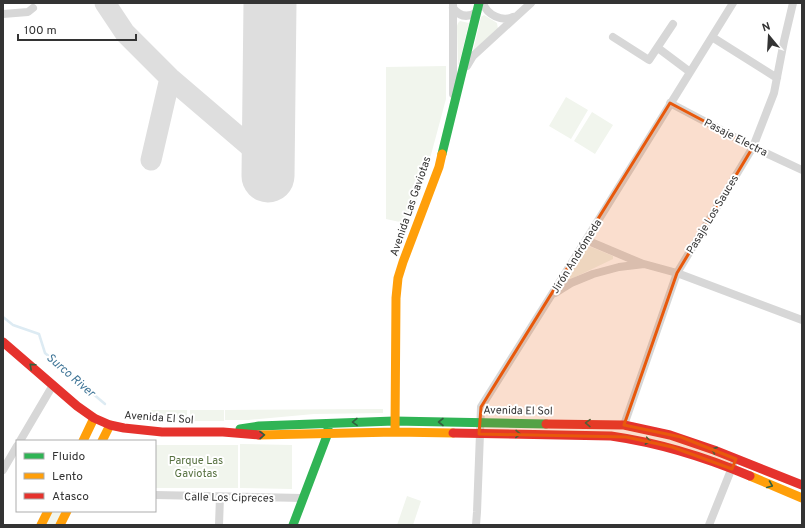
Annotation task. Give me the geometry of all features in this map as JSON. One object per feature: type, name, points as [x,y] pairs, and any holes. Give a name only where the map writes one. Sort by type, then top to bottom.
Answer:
[{"type":"main road","name":"Avenida Las Gaviotas","points":[[394,432],[396,298],[398,278],[409,244],[439,167],[453,104],[478,7]]},
{"type":"main road","name":"Avenida El Sol","points":[[3,342],[77,406],[94,418],[110,425],[124,428],[162,432],[223,432],[258,435],[394,432],[626,437],[655,442],[672,447],[732,469],[802,498]]},
{"type":"main road","points":[[83,440],[94,418]]},
{"type":"main road","name":"Avenida El Sol","points":[[223,432],[259,426],[394,421],[624,424],[681,437],[802,485]]},
{"type":"main road","points":[[293,525],[328,433],[328,423]]},
{"type":"main road","points":[[102,440],[110,425]]},
{"type":"main road","points":[[42,525],[48,512]]},
{"type":"main road","points":[[60,525],[66,512]]},
{"type":"street","points":[[483,3],[488,11],[501,18],[508,19],[517,14]]},
{"type":"street","points":[[453,104],[470,61],[517,14],[531,3]]},
{"type":"street","name":"Jirón Andrómeda","points":[[476,525],[481,407],[732,3]]},
{"type":"street","name":"Pasaje Los Sauces","points":[[624,424],[677,273],[753,147],[774,93],[793,3]]},
{"type":"street","points":[[453,6],[453,104]]},
{"type":"street","points":[[453,6],[457,13],[465,16],[473,15],[478,7]]},
{"type":"street","points":[[3,14],[28,12],[33,8]]},
{"type":"street","points":[[613,37],[649,60],[673,24]]},
{"type":"street","points":[[712,37],[777,78]]},
{"type":"street","points":[[658,48],[690,72]]},
{"type":"street","name":"Pasaje Electra","points":[[670,103],[753,147],[802,170]]},
{"type":"street","points":[[586,240],[644,264],[677,273],[802,320]]},
{"type":"street","points":[[551,296],[571,283],[593,274],[619,267],[644,264]]},
{"type":"street","points":[[21,440],[53,385]]},
{"type":"street","points":[[3,470],[16,448]]},
{"type":"street","points":[[710,525],[736,459]]},
{"type":"street","name":"Calle Los Cipreces","points":[[156,495],[303,498]]},
{"type":"street","points":[[219,525],[220,497]]},
{"type":"highlighted area","points":[[670,103],[753,147],[677,273],[624,425],[681,437],[736,459],[732,469],[672,447],[626,437],[479,434],[481,407]]},
{"type":"green space","points":[[484,15],[497,23],[498,29],[473,51],[481,17]]},
{"type":"green space","points":[[460,21],[469,23],[458,65],[457,26]]},
{"type":"green space","points":[[446,66],[446,99],[428,166],[409,224],[386,219],[386,67]]},
{"type":"green space","points":[[566,97],[588,110],[571,139],[549,126]]},
{"type":"green space","points":[[592,112],[613,125],[595,154],[574,141]]},
{"type":"green space","points":[[585,247],[591,247],[613,256],[613,259],[569,280],[567,279],[566,276]]},
{"type":"green space","points":[[383,409],[383,413],[314,414],[248,420],[225,420],[225,410]]},
{"type":"green space","points":[[151,410],[187,410],[187,421],[151,420]]},
{"type":"green space","points":[[190,410],[224,410],[224,421],[190,421]]},
{"type":"green space","points":[[240,444],[292,445],[292,489],[240,488]]},
{"type":"green space","name":"Parque Las Gaviotas","points":[[156,445],[238,445],[238,488],[156,488]]},
{"type":"green space","points":[[407,496],[421,501],[413,525],[397,525]]},
{"type":"green space","points":[[52,512],[62,512],[56,525],[46,525]]},
{"type":"waterway","name":"Surco River","points":[[3,317],[13,325],[39,334],[45,353],[105,404]]},
{"type":"taxiway","points":[[105,3],[125,33],[170,78],[267,161]]},
{"type":"taxiway","points":[[151,160],[170,78]]},
{"type":"runway","points":[[268,176],[270,3]]},
{"type":"traffic: fast","points":[[442,154],[479,3]]},
{"type":"traffic: fast","points":[[240,429],[259,426],[394,421],[546,424]]},
{"type":"traffic: fast","points":[[293,525],[328,433],[328,426]]},
{"type":"traffic: slow","points":[[395,430],[396,298],[398,278],[439,167],[442,154]]},
{"type":"traffic: slow","points":[[83,440],[94,418]]},
{"type":"traffic: slow","points":[[102,440],[110,425]]},
{"type":"traffic: slow","points":[[259,435],[395,432],[453,433]]},
{"type":"traffic: slow","points":[[750,476],[802,498]]},
{"type":"traffic: slow","points":[[41,525],[48,512]]},
{"type":"traffic: slow","points":[[60,525],[66,512]]},
{"type":"traffic: jam","points":[[3,342],[77,406],[94,418],[110,425],[162,432],[223,432],[259,435]]},
{"type":"traffic: jam","points":[[546,424],[624,425],[670,435],[714,450],[802,485]]},
{"type":"traffic: jam","points":[[453,433],[611,436],[665,447],[716,463],[750,476]]}]
